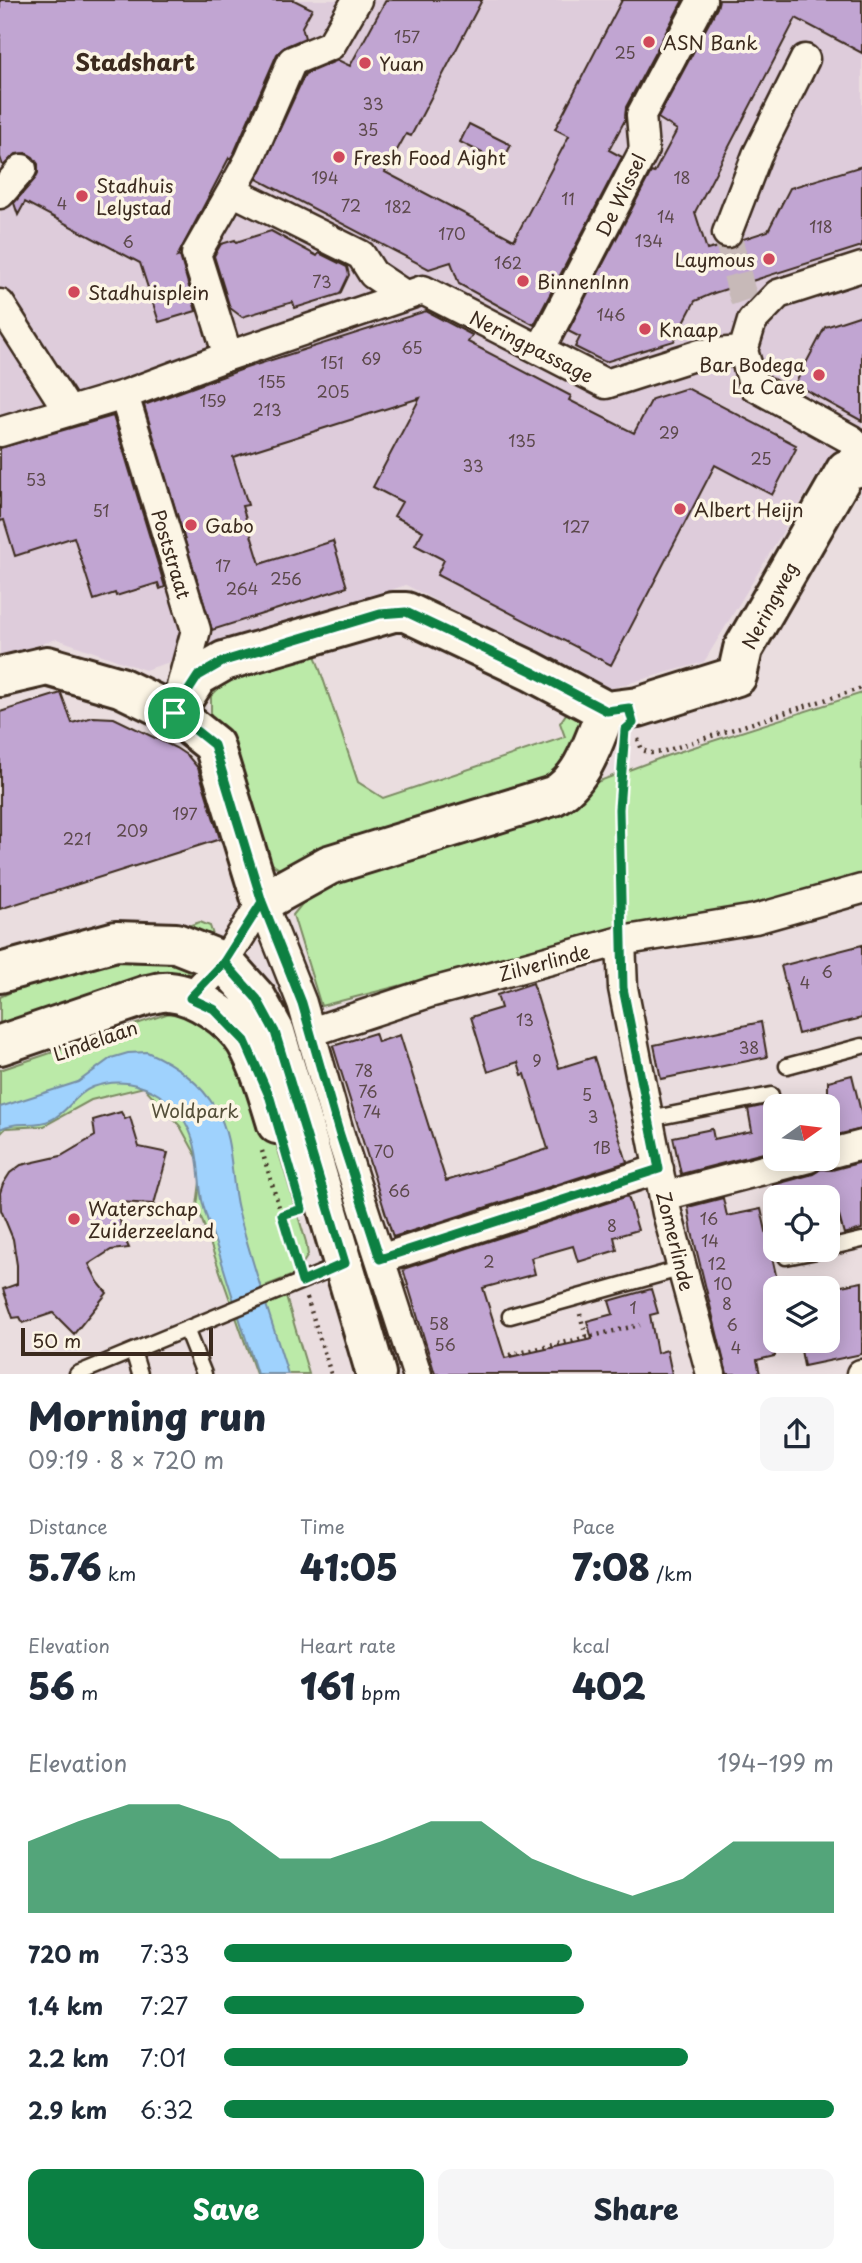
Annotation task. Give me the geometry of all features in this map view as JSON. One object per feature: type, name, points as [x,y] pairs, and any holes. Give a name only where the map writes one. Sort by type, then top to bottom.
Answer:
[{"type":"street","points":[[228,356],[196,254],[249,160],[292,61],[331,45],[357,0]]},
{"type":"street","name":"De Wissel","points":[[540,350],[644,150],[641,115],[702,0]]},
{"type":"street","points":[[727,233],[757,155],[805,59]]},
{"type":"street","points":[[0,194],[22,169]]},
{"type":"street","name":"Neringpassage","points":[[232,191],[362,255],[373,275],[406,296]]},
{"type":"street","points":[[862,267],[778,294],[752,321],[743,351],[754,386],[852,440],[862,460]]},
{"type":"street","name":"Neringpassage","points":[[124,395],[228,356],[423,290],[606,384],[700,354],[743,351]]},
{"type":"street","points":[[0,304],[62,401],[65,412]]},
{"type":"street","points":[[0,432],[124,395]]},
{"type":"street","name":"Poststraat","points":[[124,395],[196,631],[174,713]]},
{"type":"street","name":"Neringweg","points":[[623,714],[737,676],[743,649],[822,510],[846,470],[862,466]]},
{"type":"street","points":[[174,713],[198,676],[224,661],[380,614],[406,612],[623,714],[565,790],[329,865],[262,902],[224,962],[190,998]]},
{"type":"street","points":[[0,677],[47,666],[120,687],[174,713],[214,745],[262,902],[302,1003],[339,1132],[337,1269],[417,1374]]},
{"type":"street","name":"Zilverlinde","points":[[311,1032],[429,993],[621,941],[755,919],[862,889]]},
{"type":"street","name":"Lindelaan","points":[[0,973],[116,941],[176,943],[224,962],[257,999],[275,1032],[337,1269],[376,1374]]},
{"type":"street","name":"Zomerlinde","points":[[621,941],[623,988],[661,1183],[710,1374]]},
{"type":"street","points":[[0,952],[64,954]]},
{"type":"street","name":"Lindelaan","points":[[0,1045],[147,995],[168,992],[214,1009],[245,1041],[270,1098],[292,1212],[337,1269],[353,1374]]},
{"type":"street","points":[[840,1151],[862,1145]]},
{"type":"street","points":[[337,1269],[661,1183],[763,1166]]},
{"type":"lane","points":[[787,1066],[862,1046]]},
{"type":"lane","points":[[649,1119],[763,1097]]},
{"type":"lane","points":[[840,1245],[862,1240]]},
{"type":"lane","points":[[510,1316],[682,1268]]},
{"type":"lane","points":[[77,1374],[279,1290],[337,1269]]},
{"type":"lane","points":[[186,1329],[204,1374]]},
{"type":"lane","points":[[133,1351],[140,1374]]},
{"type":"path","points":[[623,714],[642,750],[650,753],[662,752],[862,688]]},
{"type":"path","points":[[621,941],[620,785],[625,730],[623,714]]},
{"type":"path","points":[[262,1149],[292,1212],[337,1269],[331,1374]]},
{"type":"path","points":[[510,1355],[640,1325]]},
{"type":"shaded area","points":[[0,0],[862,0],[862,451],[825,462],[704,662],[605,690],[406,585],[145,670],[57,639],[0,657]]},
{"type":"green space","points":[[314,652],[358,782],[383,798],[565,737],[560,723],[572,705],[582,724],[578,744],[557,783],[292,869],[278,868],[266,860],[211,720],[211,696],[226,681]]},
{"type":"green space","points":[[862,693],[862,874],[755,905],[627,927],[321,1006],[293,915],[319,883],[387,861],[666,756]]},
{"type":"green space","points":[[200,922],[210,926],[222,962],[0,1036],[0,997],[80,960]]},
{"type":"green space","points":[[220,996],[246,1044],[306,1242],[308,1255],[296,1274],[267,1285],[273,1302],[286,1297],[309,1374],[256,1374],[197,1206],[202,1166],[180,1126],[144,1087],[91,1100],[44,1126],[6,1128],[0,1134],[0,1070]]},
{"type":"water","name":"Woldpark","points":[[147,1052],[177,1068],[195,1082],[210,1099],[222,1120],[229,1145],[238,1209],[288,1374],[257,1374],[204,1207],[192,1137],[176,1110],[165,1100],[153,1091],[139,1086],[108,1083],[87,1090],[51,1120],[0,1129],[0,1107],[78,1082],[111,1058],[128,1053]]},
{"type":"building","points":[[0,0],[294,0],[312,9],[302,27],[305,38],[286,46],[277,54],[234,153],[177,257],[180,256],[196,311],[159,322],[140,263],[25,202],[18,215],[14,203],[35,179],[38,164],[26,153],[16,154],[3,166],[0,157]]},
{"type":"building","points":[[386,0],[482,0],[411,136],[406,134],[385,172],[514,240],[569,136],[555,129],[622,0],[683,0],[626,107],[625,120],[609,150],[622,157],[534,325],[459,284],[451,262],[429,269],[257,179],[305,74],[338,60],[350,66]]},
{"type":"building","points":[[719,0],[862,0],[862,53],[796,18],[695,212],[707,250],[718,247],[730,249],[743,239],[768,231],[790,188],[862,166],[862,246],[695,301],[674,341],[605,362],[575,347],[580,337],[568,331],[651,172],[654,173],[677,130],[658,118]]},
{"type":"building","points":[[469,124],[511,145],[502,163],[460,142]]},
{"type":"building","points":[[271,231],[317,256],[319,253],[347,267],[349,275],[340,294],[295,308],[293,302],[242,317],[230,308],[214,256],[221,244]]},
{"type":"building","points":[[426,311],[472,335],[468,342],[571,396],[569,400],[634,433],[652,399],[687,388],[796,445],[772,495],[715,465],[611,665],[437,575],[444,560],[415,545],[423,531],[394,516],[402,502],[373,487],[420,398],[233,457],[248,505],[242,506],[260,564],[333,541],[347,587],[212,630],[144,405],[246,368]]},
{"type":"building","points":[[862,315],[862,421],[795,384],[825,327]]},
{"type":"building","points":[[113,416],[165,587],[160,589],[158,583],[94,600],[74,537],[15,556],[4,520],[0,521],[0,448]]},
{"type":"building","points":[[61,693],[72,723],[93,717],[114,718],[188,756],[198,768],[220,839],[0,909],[0,712]]},
{"type":"building","points":[[862,945],[862,1018],[798,1034],[781,966]]},
{"type":"building","points":[[533,983],[559,1068],[594,1057],[627,1162],[393,1237],[333,1046],[375,1033],[378,1042],[400,1035],[446,1181],[498,1165],[548,1149],[525,1074],[522,1075],[518,1062],[488,1072],[471,1017],[501,1008],[497,995]]},
{"type":"building","points":[[761,1022],[767,1057],[661,1079],[654,1045]]},
{"type":"building","points":[[852,1075],[862,1116],[862,1129],[840,1134],[840,1094],[828,1094],[828,1081]]},
{"type":"building","points":[[763,1106],[763,1153],[681,1174],[673,1137],[712,1129],[714,1139],[752,1131],[748,1109]]},
{"type":"building","points":[[121,1112],[125,1119],[130,1117],[139,1147],[168,1153],[154,1204],[119,1202],[121,1231],[129,1248],[111,1250],[89,1264],[107,1293],[74,1334],[53,1313],[23,1323],[20,1317],[13,1318],[3,1289],[17,1284],[17,1265],[13,1239],[1,1210],[0,1193],[3,1184],[10,1173],[21,1165],[61,1156],[95,1136],[93,1120]]},
{"type":"building","points":[[862,1162],[862,1229],[844,1234],[840,1220],[840,1185],[773,1185],[818,1171],[840,1171],[840,1168]]},
{"type":"building","points":[[628,1196],[638,1230],[614,1237],[617,1250],[578,1262],[573,1246],[531,1258],[535,1274],[483,1288],[505,1358],[592,1339],[587,1321],[613,1314],[609,1301],[651,1289],[658,1313],[650,1315],[657,1353],[667,1350],[672,1374],[435,1374],[403,1269]]},
{"type":"building","points":[[723,1198],[727,1216],[761,1209],[763,1262],[773,1262],[776,1276],[763,1276],[763,1353],[775,1353],[775,1356],[757,1360],[760,1374],[727,1374],[688,1207]]},
{"type":"building","points":[[862,1282],[862,1354],[804,1366],[802,1353],[840,1353],[840,1286]]},
{"type":"tunnel","points":[[727,233],[741,290],[752,321]]},
{"type":"place","name":"ASN Bank","points":[[649,42]]},
{"type":"place","name":"Yuan","points":[[365,63]]},
{"type":"place","name":"Fresh Food Aight","points":[[339,157]]},
{"type":"place","name":"Stadhuis Lelystad","points":[[82,196]]},
{"type":"place","name":"Laymous","points":[[769,259]]},
{"type":"place","name":"BinnenInn","points":[[523,281]]},
{"type":"place","name":"Stadhuisplein","points":[[74,292]]},
{"type":"place","name":"Knaap","points":[[645,329]]},
{"type":"place","name":"Bar Bodega La Cave","points":[[819,375]]},
{"type":"place","name":"Albert Heijn","points":[[680,509]]},
{"type":"place","name":"Gabo","points":[[191,525]]},
{"type":"place","name":"Waterschap Zuiderzeeland","points":[[74,1219]]},
{"type":"district","name":"Stadshart","points":[[135,61]]},
{"type":"route","points":[[174,713],[198,676],[224,661],[393,612],[406,612],[531,671],[607,711],[629,708],[633,723],[625,730],[619,809],[623,988],[659,1169],[380,1259],[339,1132],[302,1003],[262,902],[251,922],[224,962],[257,999],[275,1032],[345,1263],[302,1282],[282,1215],[302,1209],[270,1098],[245,1041],[214,1009],[190,998],[224,962],[262,902],[214,745],[174,713]]}]
